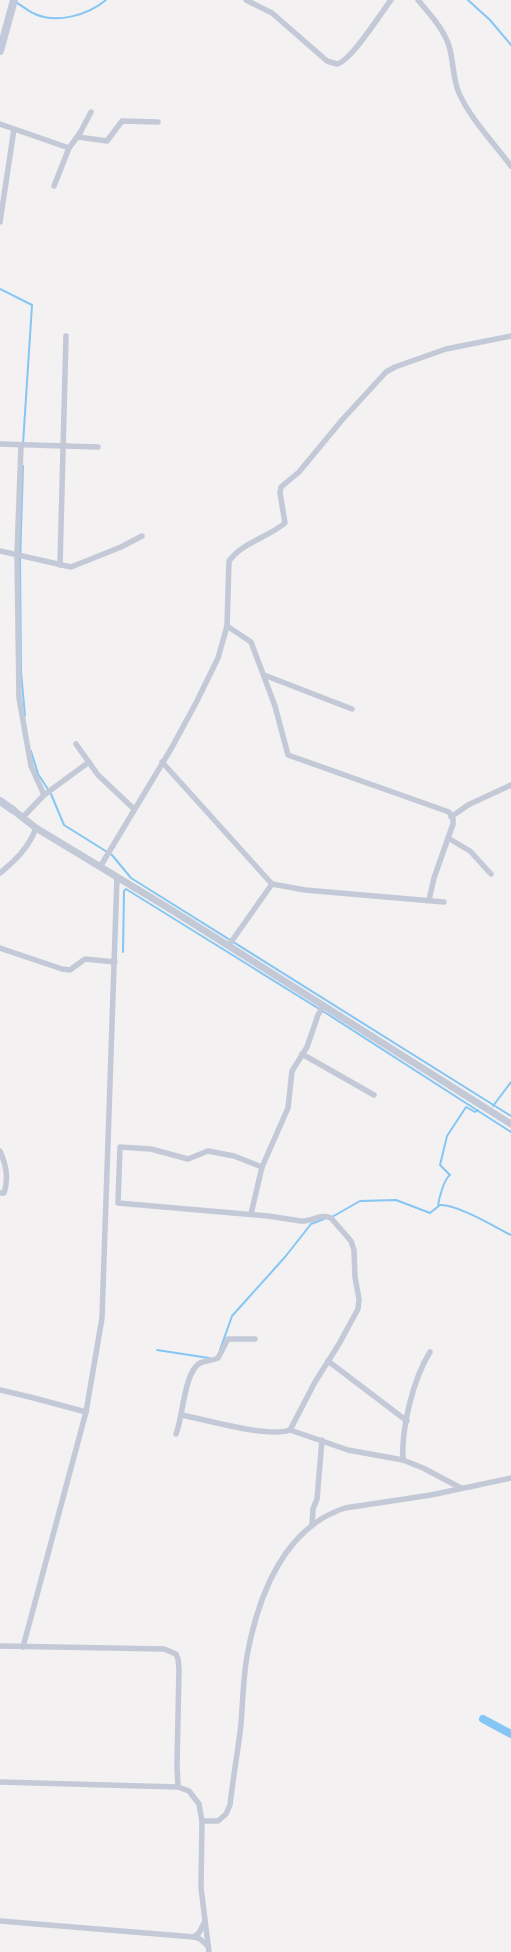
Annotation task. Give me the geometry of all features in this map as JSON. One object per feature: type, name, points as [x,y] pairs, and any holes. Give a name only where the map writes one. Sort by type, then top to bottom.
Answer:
[{"type":"main road","points":[[0,50],[14,0]]},
{"type":"main road","points":[[0,801],[13,810]]},
{"type":"street","points":[[246,0],[272,13],[327,61],[337,64],[341,63],[355,48],[391,0]]},
{"type":"street","points":[[418,0],[431,16],[448,43],[454,68],[454,80],[460,95],[474,117],[511,166]]},
{"type":"street","points":[[54,186],[69,148],[78,137],[91,112]]},
{"type":"street","points":[[78,137],[108,141],[122,121],[158,122]]},
{"type":"street","points":[[0,124],[69,148]]},
{"type":"street","points":[[0,222],[14,129]]},
{"type":"street","points":[[60,565],[66,336]]},
{"type":"street","points":[[100,867],[197,701],[218,658],[227,626],[229,561],[235,552],[274,532],[285,523],[280,493],[281,487],[299,472],[379,378],[395,367],[446,349],[511,336]]},
{"type":"street","points":[[0,444],[98,446]]},
{"type":"street","points":[[21,445],[17,555],[19,698],[31,766],[44,795]]},
{"type":"street","points":[[0,551],[71,567],[121,547],[142,536]]},
{"type":"street","points":[[227,626],[251,642],[264,675],[288,755],[396,795],[449,812],[452,817],[453,824],[434,878],[429,900]]},
{"type":"street","points":[[264,675],[352,709]]},
{"type":"street","points":[[76,744],[98,775],[134,809]]},
{"type":"street","points":[[22,818],[44,795],[88,762]]},
{"type":"street","points":[[162,762],[272,884],[305,890],[444,902]]},
{"type":"street","points":[[452,817],[468,805],[511,785]]},
{"type":"street","points":[[13,810],[36,828],[229,945],[511,1124]]},
{"type":"street","points":[[0,873],[16,859],[32,838],[36,828]]},
{"type":"street","points":[[448,838],[470,851],[491,874]]},
{"type":"street","points":[[24,1647],[86,1412],[102,1318],[117,877]]},
{"type":"street","points":[[229,945],[272,884]]},
{"type":"street","points":[[0,948],[62,970],[70,970],[85,959],[115,962]]},
{"type":"street","points":[[251,1214],[262,1167],[288,1108],[292,1072],[302,1054],[318,1015],[324,1005]]},
{"type":"street","points":[[302,1054],[374,1095]]},
{"type":"street","points":[[262,1167],[234,1156],[208,1151],[188,1159],[151,1149],[120,1147],[118,1203],[251,1214],[306,1221],[327,1216],[331,1218],[351,1241],[355,1260],[355,1277],[359,1299],[358,1309],[339,1344],[314,1382],[290,1430]]},
{"type":"street","points":[[0,1151],[6,1169],[7,1184],[4,1193],[0,1194]]},
{"type":"street","points":[[176,1434],[182,1415],[189,1376],[195,1368],[200,1363],[218,1358],[228,1339],[255,1339]]},
{"type":"street","points":[[403,1460],[402,1447],[414,1385],[421,1365],[430,1352]]},
{"type":"street","points":[[328,1361],[407,1421]]},
{"type":"street","points":[[0,1390],[30,1396],[86,1412]]},
{"type":"street","points":[[182,1415],[258,1430],[277,1432],[290,1430],[348,1450],[403,1460],[423,1468],[461,1488]]},
{"type":"street","points":[[312,1525],[313,1509],[317,1499],[322,1440]]},
{"type":"street","points":[[202,1821],[218,1821],[226,1814],[230,1805],[248,1652],[257,1614],[284,1554],[301,1534],[333,1512],[345,1508],[431,1495],[511,1478]]},
{"type":"street","points":[[0,1646],[164,1649],[176,1654],[179,1669],[178,1787]]},
{"type":"street","points":[[0,1782],[178,1787],[189,1791],[195,1796],[199,1804],[202,1821],[201,1888],[204,1921],[209,1949]]},
{"type":"street","points":[[0,1921],[194,1937],[200,1939],[209,1949]]},
{"type":"street","points":[[194,1937],[202,1929],[204,1921]]},
{"type":"waterway","points":[[16,2],[35,14],[44,17],[62,18],[81,14],[106,0]]},
{"type":"waterway","points":[[468,0],[490,20],[511,45]]},
{"type":"waterway","points":[[0,289],[32,305],[23,444]]},
{"type":"waterway","points":[[23,466],[20,562],[21,672],[25,716]]},
{"type":"waterway","points":[[31,751],[38,774],[51,794],[64,825],[112,855],[131,878],[511,1116]]},
{"type":"waterway","points":[[123,952],[124,891],[126,889],[329,1015],[511,1132]]},
{"type":"waterway","points":[[493,1106],[511,1082]]},
{"type":"waterway","points":[[438,1206],[444,1184],[450,1175],[440,1165],[447,1136],[466,1107],[475,1112],[478,1110]]},
{"type":"waterway","points":[[332,1217],[360,1201],[396,1200],[430,1213],[440,1205],[456,1208],[511,1235]]},
{"type":"waterway","points":[[220,1350],[232,1316],[285,1257],[311,1224],[324,1219]]},
{"type":"waterway","points":[[157,1350],[209,1358]]},
{"type":"waterway","points":[[483,1719],[511,1734]]}]
